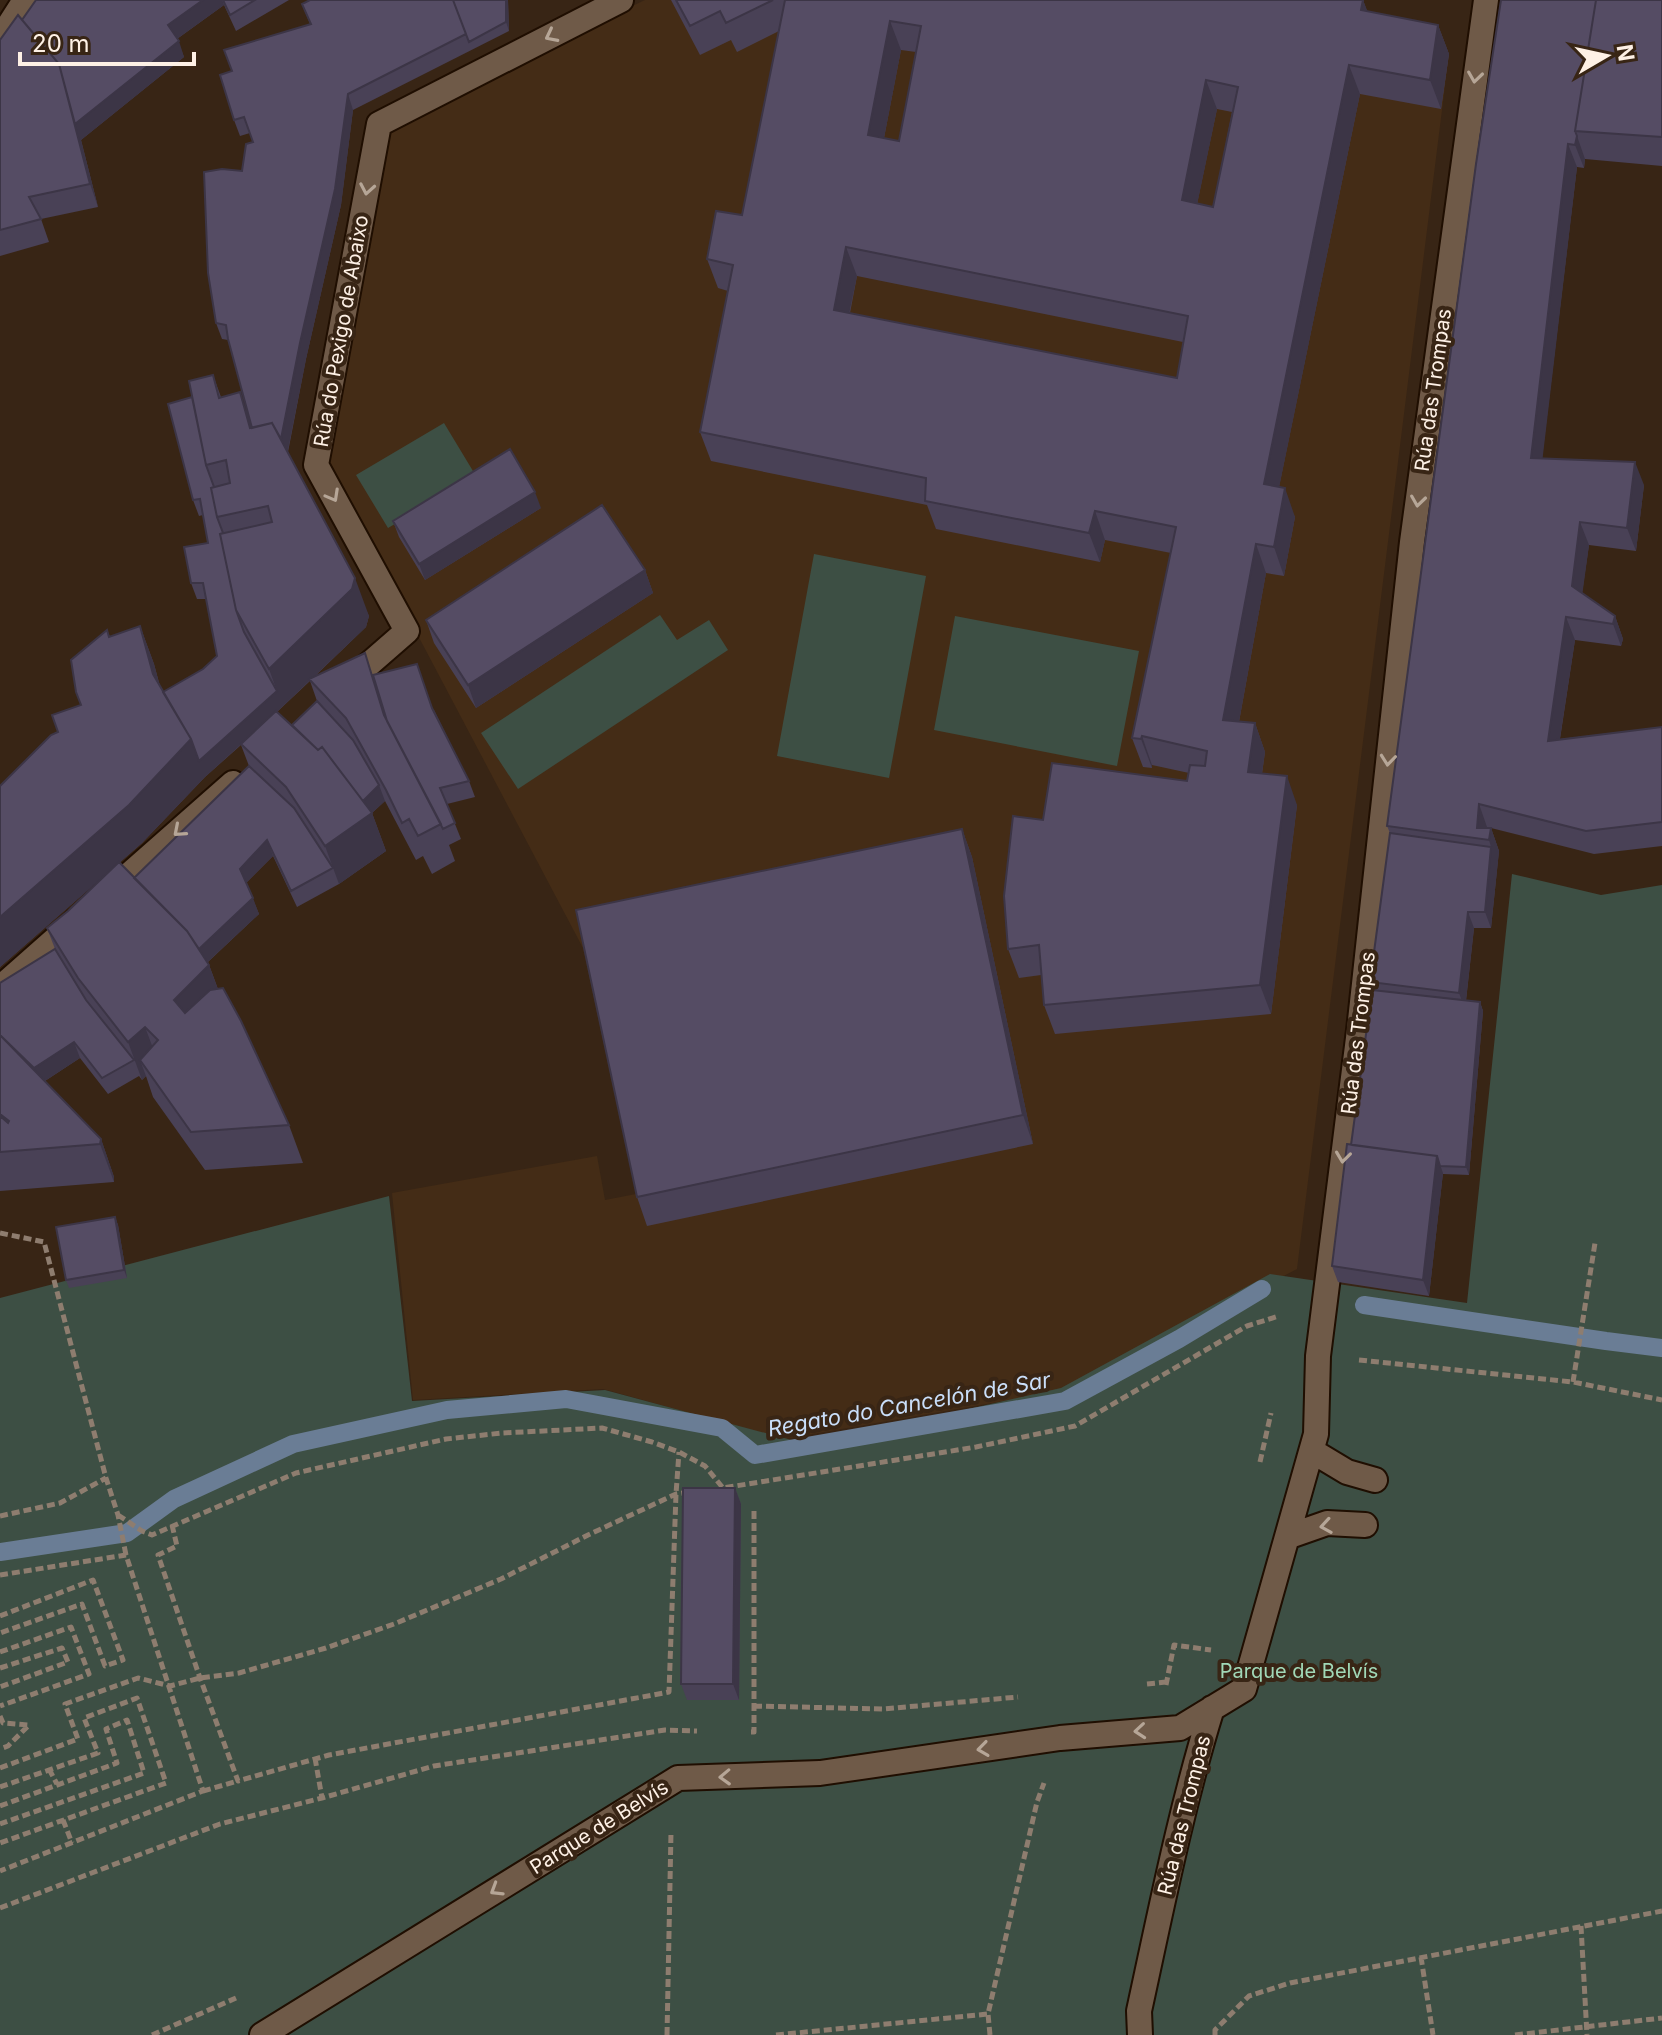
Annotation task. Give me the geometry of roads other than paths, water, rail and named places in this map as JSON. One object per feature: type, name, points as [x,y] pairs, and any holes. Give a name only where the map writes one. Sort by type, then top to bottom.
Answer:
[{"type":"street","points":[[0,39],[25,0]]},
{"type":"street","name":"Rúa do Pexigo de Abaixo","points":[[323,705],[407,631],[316,465],[379,124],[621,0]]},
{"type":"street","name":"Rúa das Trompas","points":[[1140,2035],[1139,2011],[1171,1860],[1199,1750],[1212,1708],[1244,1689],[1316,1434],[1318,1356],[1424,545],[1486,0]]},
{"type":"street","points":[[0,988],[251,768]]},
{"type":"street","points":[[1312,1451],[1347,1472],[1375,1480]]},
{"type":"street","points":[[1287,1537],[1327,1523],[1365,1525]]},
{"type":"street","name":"Parque de Belvís","points":[[262,2035],[678,1778],[820,1773],[1060,1738],[1180,1728],[1212,1708]]},
{"type":"waterway","name":"Regato do Cancelón de Sar","points":[[0,1552],[127,1533],[174,1499],[293,1444],[447,1410],[566,1399],[722,1428],[755,1455],[1065,1401],[1179,1339],[1262,1289]]},
{"type":"waterway","name":"Regato do Cancelón de Sar","points":[[1364,1305],[1662,1348]]}]
